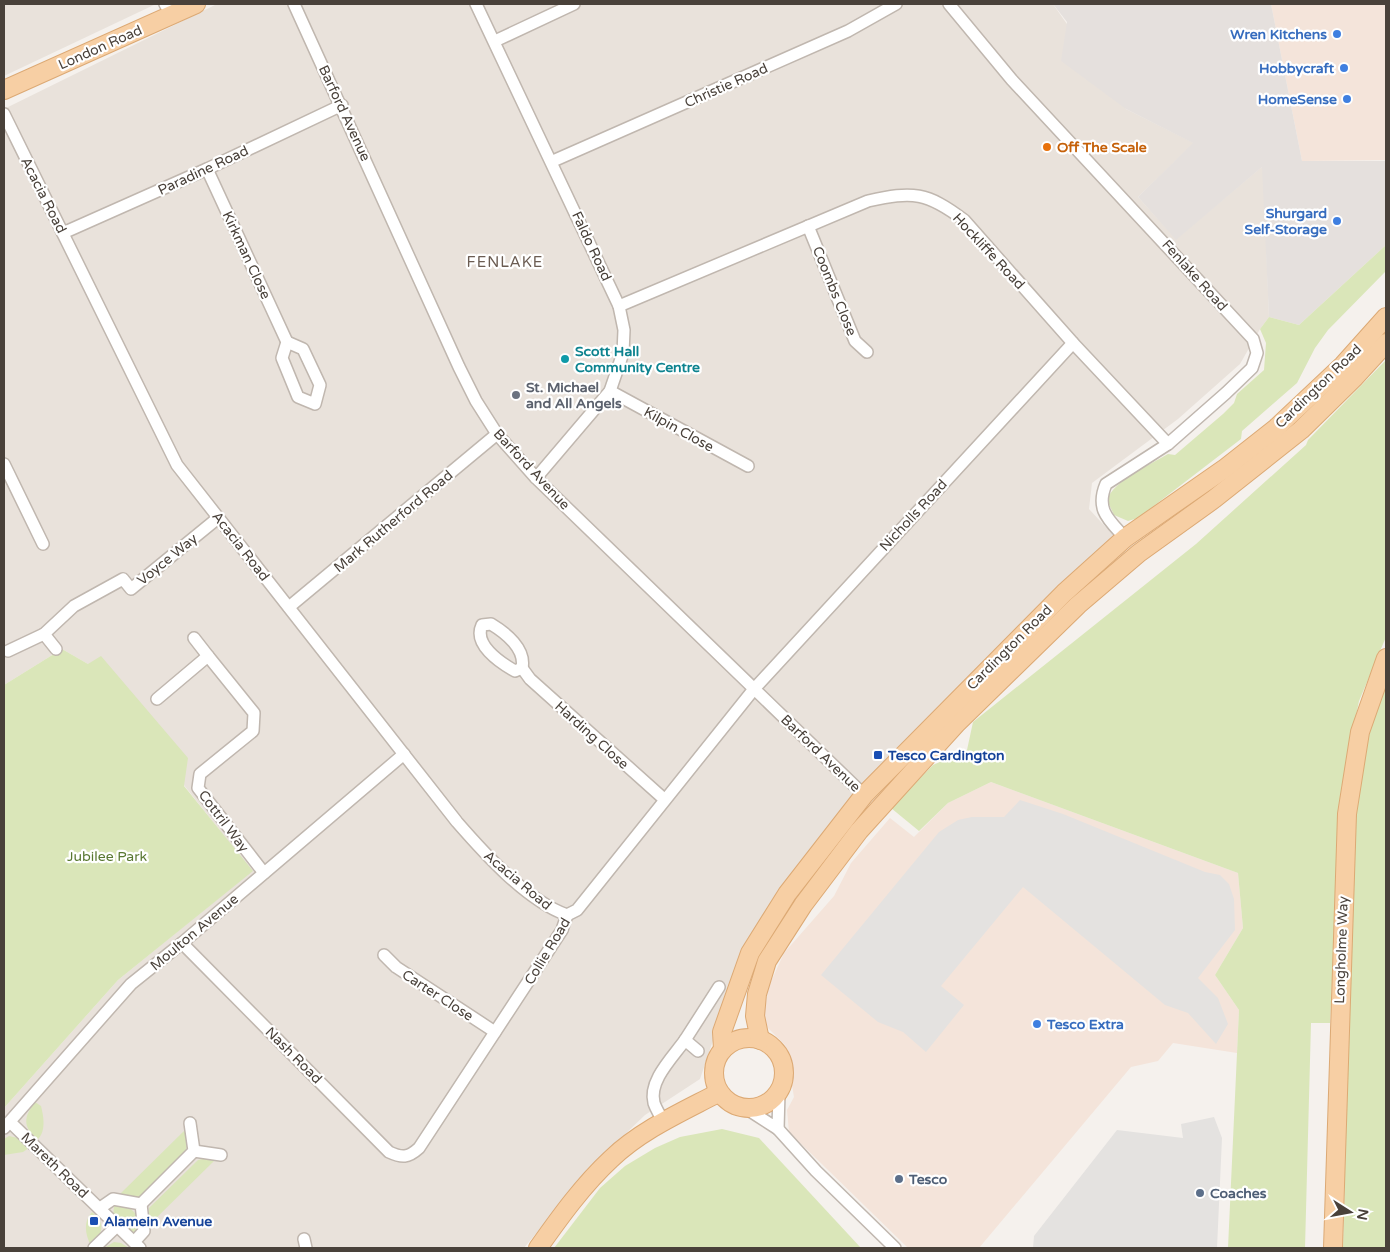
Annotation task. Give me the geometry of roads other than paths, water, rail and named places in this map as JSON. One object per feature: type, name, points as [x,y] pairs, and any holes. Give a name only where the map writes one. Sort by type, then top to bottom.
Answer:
[{"type":"main road","name":"London Road","points":[[4,90],[168,10],[196,4]]},
{"type":"main road","name":"Cardington Road","points":[[723,1049],[722,1032],[750,952],[788,894],[864,795],[1064,593],[1125,538],[1224,469],[1276,428],[1343,365],[1386,317]]},
{"type":"main road","name":"Cardington Road","points":[[760,1040],[755,1016],[757,994],[768,961],[803,905],[859,831],[957,723],[1078,606],[1139,553],[1214,499],[1301,430],[1355,377],[1386,343]]},
{"type":"main road","name":"Longholme Way","points":[[1333,1248],[1347,814],[1360,732],[1371,695],[1386,658]]},
{"type":"main road","points":[[685,1110],[743,1108],[765,1105],[779,1092],[784,1076],[780,1055],[760,1040],[745,1038],[734,1041],[723,1049],[714,1063],[713,1079],[718,1093],[728,1103],[743,1108]]},
{"type":"main road","points":[[538,1248],[564,1212],[612,1158],[663,1121],[718,1093]]},
{"type":"street","name":"Barford Avenue","points":[[294,4],[342,105],[459,367],[476,401],[497,434],[536,478],[864,795]]},
{"type":"street","name":"Faldo Road","points":[[476,4],[553,161],[619,306],[624,330],[622,354],[610,391],[536,478]]},
{"type":"street","points":[[495,41],[574,4]]},
{"type":"street","name":"Christie Road","points":[[553,161],[848,31],[896,4]]},
{"type":"street","name":"Fenlake Road","points":[[949,4],[1012,80],[1253,339],[1257,353],[1252,368],[1168,444],[1106,484],[1101,505],[1106,515],[1125,538]]},
{"type":"street","name":"Paradine Road","points":[[63,233],[207,169],[342,105]]},
{"type":"street","name":"Acacia Road","points":[[4,114],[149,412],[177,465],[404,754],[488,857],[514,881],[555,911],[567,914]]},
{"type":"street","name":"Kirkman Close","points":[[207,169],[287,342],[303,349],[320,385],[315,404],[298,397],[282,358],[287,342]]},
{"type":"street","name":"Hockliffe Road","points":[[619,306],[868,201],[898,194],[918,195],[943,204],[964,220],[1073,343],[1168,444]]},
{"type":"street","name":"Coombs Close","points":[[808,226],[855,341],[867,352]]},
{"type":"street","name":"Nicholls Road","points":[[754,689],[1073,343]]},
{"type":"street","name":"Kilpin Close","points":[[610,391],[748,466]]},
{"type":"street","name":"Mark Rutherford Road","points":[[289,607],[497,434]]},
{"type":"street","points":[[4,464],[42,544]]},
{"type":"street","name":"Voyce Way","points":[[8,651],[44,634],[74,606],[123,580],[131,589],[218,518]]},
{"type":"street","points":[[44,634],[56,649]]},
{"type":"street","name":"Cottril Way","points":[[194,638],[254,713],[253,731],[200,774],[198,788],[264,873]]},
{"type":"street","points":[[157,699],[208,656]]},
{"type":"street","name":"Harding Close","points":[[522,668],[530,679],[664,799]]},
{"type":"street","name":"Collie Road","points":[[411,1156],[419,1148],[562,930],[567,914],[577,910],[754,689]]},
{"type":"street","name":"Moulton Avenue","points":[[7,1125],[131,984],[182,943],[404,754]]},
{"type":"street","name":"Nash Road","points":[[182,943],[389,1152],[400,1157],[411,1156]]},
{"type":"street","name":"Carter Close","points":[[384,955],[396,967],[495,1032]]},
{"type":"street","points":[[663,1121],[654,1103],[653,1088],[666,1065],[685,1040],[719,987]]},
{"type":"street","points":[[685,1040],[698,1051]]},
{"type":"street","points":[[778,1128],[779,1092]]},
{"type":"street","points":[[743,1108],[778,1128],[816,1171],[895,1248]]},
{"type":"street","points":[[190,1124],[194,1151]]},
{"type":"street","name":"Mareth Road","points":[[7,1125],[100,1208],[137,1245],[144,1230],[141,1204],[114,1199],[100,1208]]},
{"type":"street","points":[[194,1151],[221,1155]]},
{"type":"street","points":[[141,1204],[194,1151]]},
{"type":"street","points":[[94,1248],[117,1226]]},
{"type":"place","name":"Wren Kitchens","points":[[1337,34]]},
{"type":"place","name":"Hobbycraft","points":[[1344,68]]},
{"type":"place","name":"HomeSense","points":[[1347,99]]},
{"type":"place","name":"Off The Scale","points":[[1047,147]]},
{"type":"place","name":"Shurgard Self-Storage","points":[[1337,221]]},
{"type":"place","name":"Scott Hall Community Centre","points":[[565,359]]},
{"type":"place","name":"St. Michael and All Angels","points":[[516,395]]},
{"type":"place","name":"Tesco Cardington","points":[[878,755]]},
{"type":"place","name":"Tesco Extra","points":[[1037,1024]]},
{"type":"place","name":"Tesco","points":[[899,1179]]},
{"type":"place","name":"Coaches","points":[[1200,1193]]},
{"type":"place","name":"Alamein Avenue","points":[[94,1221]]},
{"type":"district","name":"FENLAKE","points":[[505,262]]},
{"type":"park label","name":"Jubilee Park","points":[[107,856]]}]
